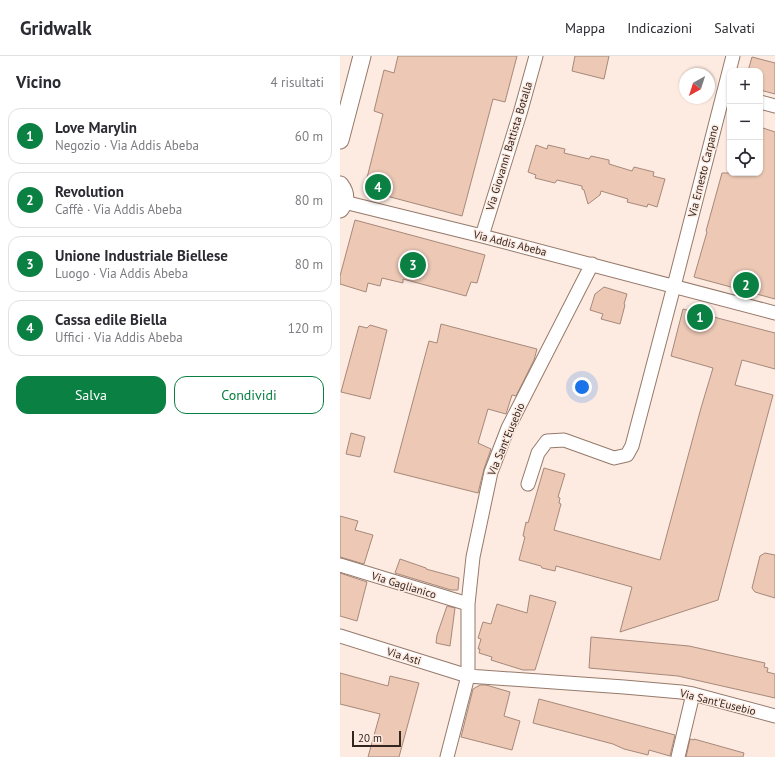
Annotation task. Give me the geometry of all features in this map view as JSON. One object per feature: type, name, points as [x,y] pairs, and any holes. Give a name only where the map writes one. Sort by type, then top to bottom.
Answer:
[{"type":"street","points":[[340,140],[362,56]]},
{"type":"street","name":"Via Giovanni Battista Botalla","points":[[482,236],[536,56]]},
{"type":"street","name":"Via Ernesto Carpano","points":[[731,68],[733,56]]},
{"type":"street","name":"Via Ernesto Carpano","points":[[674,286],[727,93]]},
{"type":"street","points":[[763,103],[775,106]]},
{"type":"street","points":[[340,185],[345,196],[342,205]]},
{"type":"street","name":"Via Addis Abeba","points":[[342,205],[482,236],[775,312]]},
{"type":"street","name":"Via Sant'Eusebio","points":[[446,757],[468,676],[468,604],[473,557],[491,472],[508,428],[592,264]]},
{"type":"street","points":[[528,484],[538,453],[547,441],[564,440],[614,458],[627,455],[632,446],[674,286]]},
{"type":"street","name":"Via Gaglianico","points":[[340,565],[468,604]]},
{"type":"street","name":"Via Asti","points":[[340,636],[468,676]]},
{"type":"street","name":"Via Sant'Eusebio","points":[[468,676],[681,692],[775,716]]},
{"type":"street","points":[[678,757],[693,694]]},
{"type":"building","points":[[398,56],[517,56],[505,102],[493,99],[462,216],[364,190],[383,114],[374,111],[384,70],[394,73]]},
{"type":"building","points":[[575,56],[609,56],[604,79],[572,71]]},
{"type":"building","points":[[752,57],[775,63],[775,94],[763,91],[763,68],[749,68]]},
{"type":"building","points":[[763,128],[775,132],[775,299],[694,277],[722,173],[727,173],[727,176],[763,176]]},
{"type":"building","points":[[536,145],[547,149],[548,145],[565,149],[564,153],[589,159],[591,156],[609,160],[609,164],[632,171],[634,167],[654,172],[653,176],[665,179],[657,207],[648,204],[647,207],[627,202],[628,199],[601,191],[600,195],[588,204],[582,186],[557,180],[555,183],[535,178],[536,175],[528,172]]},
{"type":"building","points":[[355,220],[485,255],[477,283],[471,282],[466,296],[403,279],[403,283],[382,278],[380,286],[368,283],[366,292],[340,284],[340,276]]},
{"type":"building","points":[[604,287],[627,294],[620,324],[601,319],[603,314],[590,310],[595,294]]},
{"type":"building","points":[[683,309],[775,333],[775,369],[742,360],[735,385],[773,395],[718,600],[620,632],[632,587],[556,566],[555,571],[519,560],[525,537],[523,536],[526,522],[528,523],[544,468],[565,474],[558,497],[560,498],[559,503],[561,504],[554,530],[660,560],[713,368],[671,356]]},
{"type":"building","points":[[441,324],[537,349],[534,360],[516,396],[512,395],[506,414],[488,409],[478,443],[491,449],[478,493],[394,472],[429,341],[437,343]]},
{"type":"building","points":[[370,325],[387,330],[370,399],[341,392],[359,326],[367,328]]},
{"type":"building","points":[[351,433],[365,437],[360,457],[346,454]]},
{"type":"building","points":[[340,516],[358,521],[355,530],[373,535],[364,564],[340,557]]},
{"type":"building","points":[[765,553],[775,555],[775,598],[755,592],[752,588],[760,556]]},
{"type":"building","points":[[400,559],[426,569],[459,578],[458,590],[451,590],[395,573]]},
{"type":"building","points":[[340,573],[367,582],[357,621],[340,616]]},
{"type":"building","points":[[530,595],[556,602],[535,670],[523,670],[491,660],[492,657],[479,653],[480,649],[478,649],[481,639],[478,638],[483,622],[491,624],[497,604],[527,613]]},
{"type":"building","points":[[447,606],[455,608],[450,646],[436,643],[437,635]]},
{"type":"building","points":[[591,637],[689,646],[765,663],[764,667],[768,668],[767,672],[775,674],[775,698],[678,676],[589,668]]},
{"type":"building","points":[[340,673],[388,686],[390,676],[419,683],[399,757],[368,757],[380,714],[340,704]]},
{"type":"building","points":[[480,685],[486,685],[510,692],[504,716],[520,721],[512,750],[461,737],[473,689]]},
{"type":"building","points":[[539,699],[675,735],[670,756],[649,750],[648,755],[624,749],[613,744],[533,723]]},
{"type":"building","points":[[690,739],[744,753],[743,757],[686,757]]},
{"type":"place","name":"Cassa edile Biella","points":[[378,187]]},
{"type":"place","name":"Unione Industriale Biellese","points":[[413,265]]},
{"type":"place","name":"Revolution","points":[[746,285]]},
{"type":"place","name":"Love Marylin","points":[[700,317]]}]
